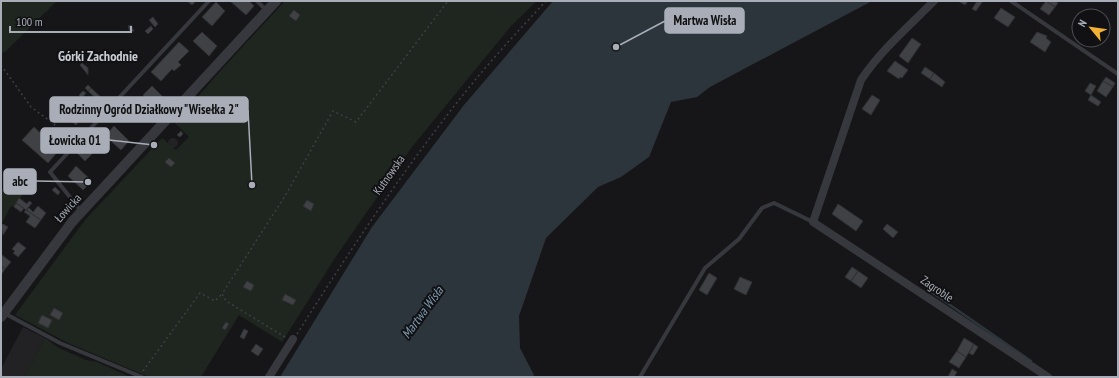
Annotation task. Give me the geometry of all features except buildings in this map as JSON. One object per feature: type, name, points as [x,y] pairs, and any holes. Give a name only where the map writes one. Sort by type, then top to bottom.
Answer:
[{"type":"street","name":"Łowicka","points":[[2,315],[65,231],[276,1]]},
{"type":"street","points":[[813,222],[861,80],[902,32],[934,1]]},
{"type":"street","name":"Zagroble","points":[[813,222],[1048,377]]},
{"type":"street","points":[[269,377],[293,339]]},
{"type":"lane","points":[[82,212],[50,172],[209,1]]},
{"type":"lane","points":[[257,1],[268,11]]},
{"type":"lane","points":[[1011,1],[1118,74]]},
{"type":"lane","name":"Zagroble","points":[[640,377],[698,277],[713,260],[739,239],[762,208],[774,203],[781,205],[813,222]]},
{"type":"lane","points":[[2,315],[60,344],[141,376]]},
{"type":"path","points":[[141,376],[200,293],[215,302],[222,294],[285,196],[333,112],[356,122],[448,1]]},
{"type":"path","name":"Kutnowska","points":[[293,339],[344,261],[434,132],[489,64],[546,1]]},
{"type":"path","points":[[1,65],[31,107],[54,124],[73,147]]},
{"type":"path","points":[[222,294],[226,301],[284,337]]},
{"type":"shaded area","points":[[1,1],[57,1],[5,52],[1,53]]},
{"type":"shaded area","points":[[285,1],[537,1],[511,26],[412,147],[337,255],[282,342],[239,315],[201,377],[149,377],[68,343],[15,315],[85,220],[162,138],[176,150],[189,137],[175,123],[222,69]]},
{"type":"shaded area","points":[[171,138],[175,138],[178,143],[175,148],[171,148],[168,145],[168,141]]},
{"type":"shaded area","points":[[16,187],[24,193],[13,207],[11,206],[1,225],[1,188],[8,192]]},
{"type":"shaded area","points":[[23,327],[45,338],[24,377],[1,377],[1,369]]},
{"type":"shaded area","points":[[45,338],[59,348],[86,360],[97,362],[130,377],[24,377]]},
{"type":"water","points":[[553,1],[872,1],[710,87],[697,97],[671,102],[649,157],[621,177],[598,187],[546,238],[519,316],[520,348],[534,375],[532,377],[280,377],[372,227],[464,105]]},
{"type":"waterway","points":[[927,289],[1031,361]]},
{"type":"place","name":"Martwa Wisła","points":[[616,47]]},
{"type":"place","name":"Łowicka 01","points":[[154,145]]},
{"type":"place","name":"abc","points":[[88,182]]},
{"type":"place","name":"Rodzinny Ogród Działkowy \"Wisełka 2\"","points":[[252,185]]},
{"type":"district","name":"Górki Zachodnie","points":[[98,56]]}]
